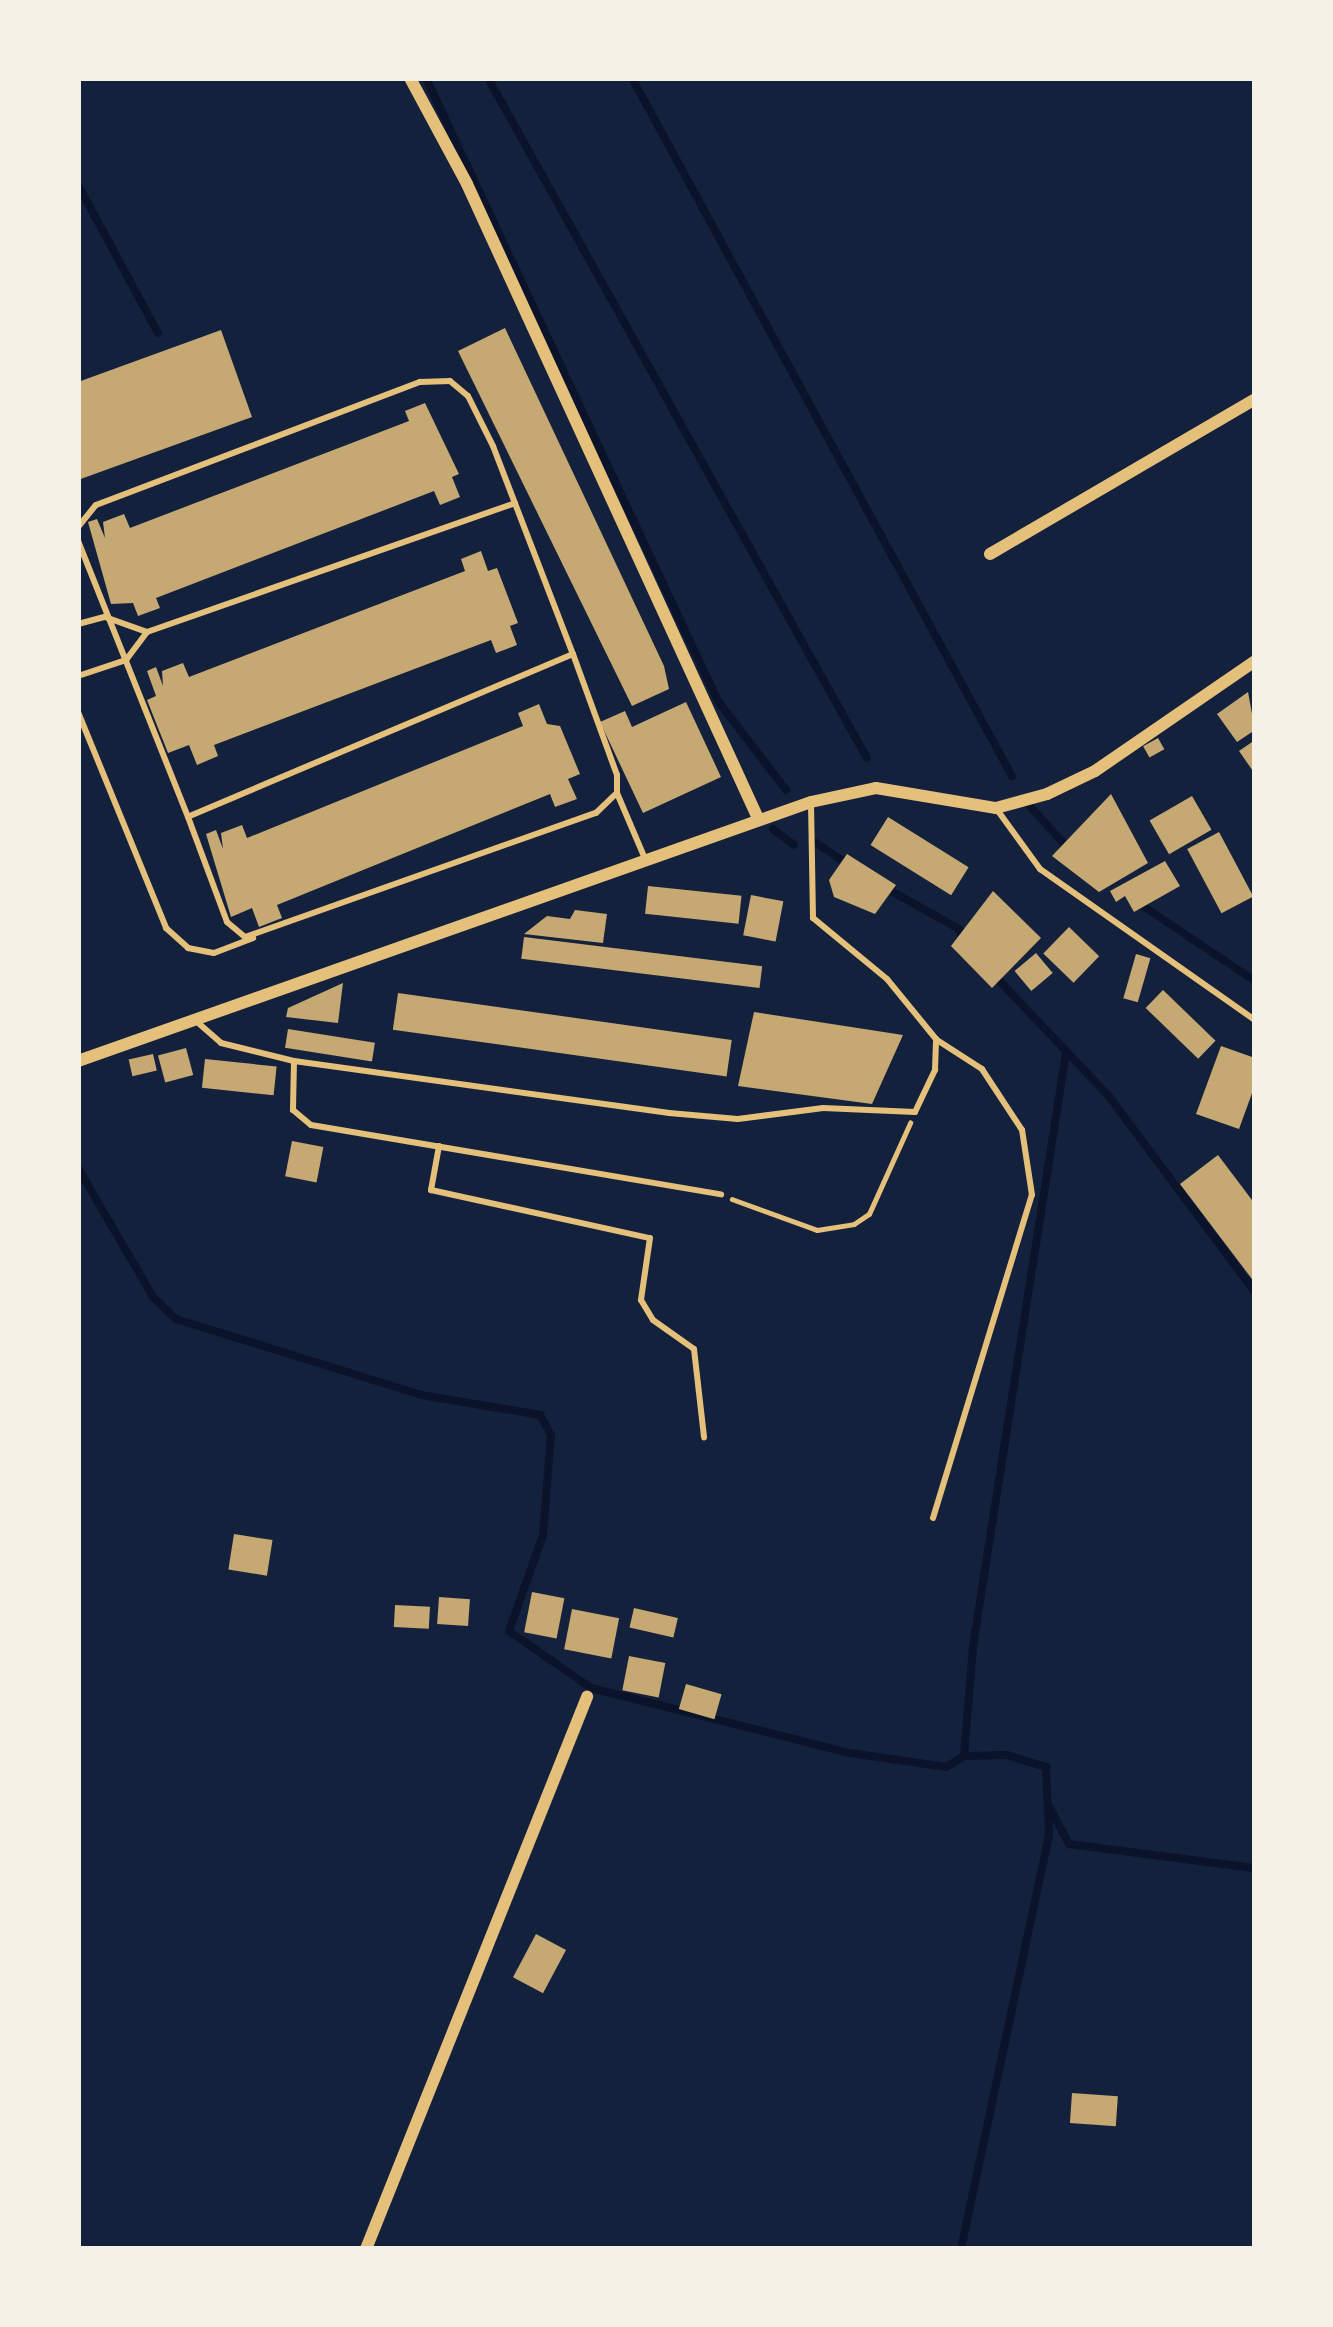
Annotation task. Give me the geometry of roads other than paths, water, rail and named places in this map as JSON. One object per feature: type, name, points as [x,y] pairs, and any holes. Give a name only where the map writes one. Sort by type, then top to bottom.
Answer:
[{"type":"street","points":[[410,78],[467,184],[758,818]]},
{"type":"street","points":[[990,554],[1255,399]]},
{"type":"street","points":[[78,1061],[812,802],[876,788],[996,808],[1095,771],[1255,662]]},
{"type":"street","points":[[366,2249],[586,1697]]},
{"type":"lane","points":[[78,527],[96,505],[436,379],[468,396],[517,503],[573,654],[617,793],[646,861]]},
{"type":"lane","points":[[78,676],[126,660],[147,632],[517,503]]},
{"type":"lane","points":[[78,542],[227,922],[244,937],[260,935]]},
{"type":"lane","points":[[78,624],[105,617],[147,632]]},
{"type":"lane","points":[[188,817],[573,654]]},
{"type":"lane","points":[[78,712],[166,928],[188,948],[214,953],[596,813],[617,793]]},
{"type":"lane","points":[[812,802],[813,918],[887,979],[936,1040],[982,1070],[1022,1130],[1032,1195],[933,1518]]},
{"type":"lane","points":[[996,808],[1040,869],[1255,1020]]},
{"type":"lane","points":[[193,1018],[220,1043],[294,1060],[738,1119],[824,1108],[915,1112],[935,1070],[936,1040]]},
{"type":"lane","points":[[294,1060],[293,1110],[311,1125],[721,1194]]},
{"type":"lane","points":[[439,1146],[431,1190],[650,1238],[641,1300],[653,1320],[694,1349],[704,1437]]},
{"type":"waterway","points":[[426,78],[718,701],[786,790]]},
{"type":"waterway","points":[[488,78],[867,758]]},
{"type":"waterway","points":[[632,78],[1012,776]]},
{"type":"waterway","points":[[78,185],[158,333]]},
{"type":"waterway","points":[[1027,803],[1068,848]]},
{"type":"waterway","points":[[773,829],[794,845]]},
{"type":"waterway","points":[[816,843],[851,866]]},
{"type":"waterway","points":[[884,887],[959,929],[964,941]]},
{"type":"waterway","points":[[1137,902],[1255,981]]},
{"type":"waterway","points":[[993,974],[1108,1095],[1255,1292]]},
{"type":"waterway","points":[[964,1756],[973,1646],[1066,1053]]},
{"type":"waterway","points":[[78,1168],[153,1297],[176,1319],[421,1395],[540,1415],[551,1435],[543,1535],[509,1631],[591,1688],[850,1753],[946,1767],[964,1756],[1007,1755],[1046,1767],[1049,1835],[961,2249]]},
{"type":"waterway","points":[[1050,1808],[1069,1844],[1255,1868]]}]
